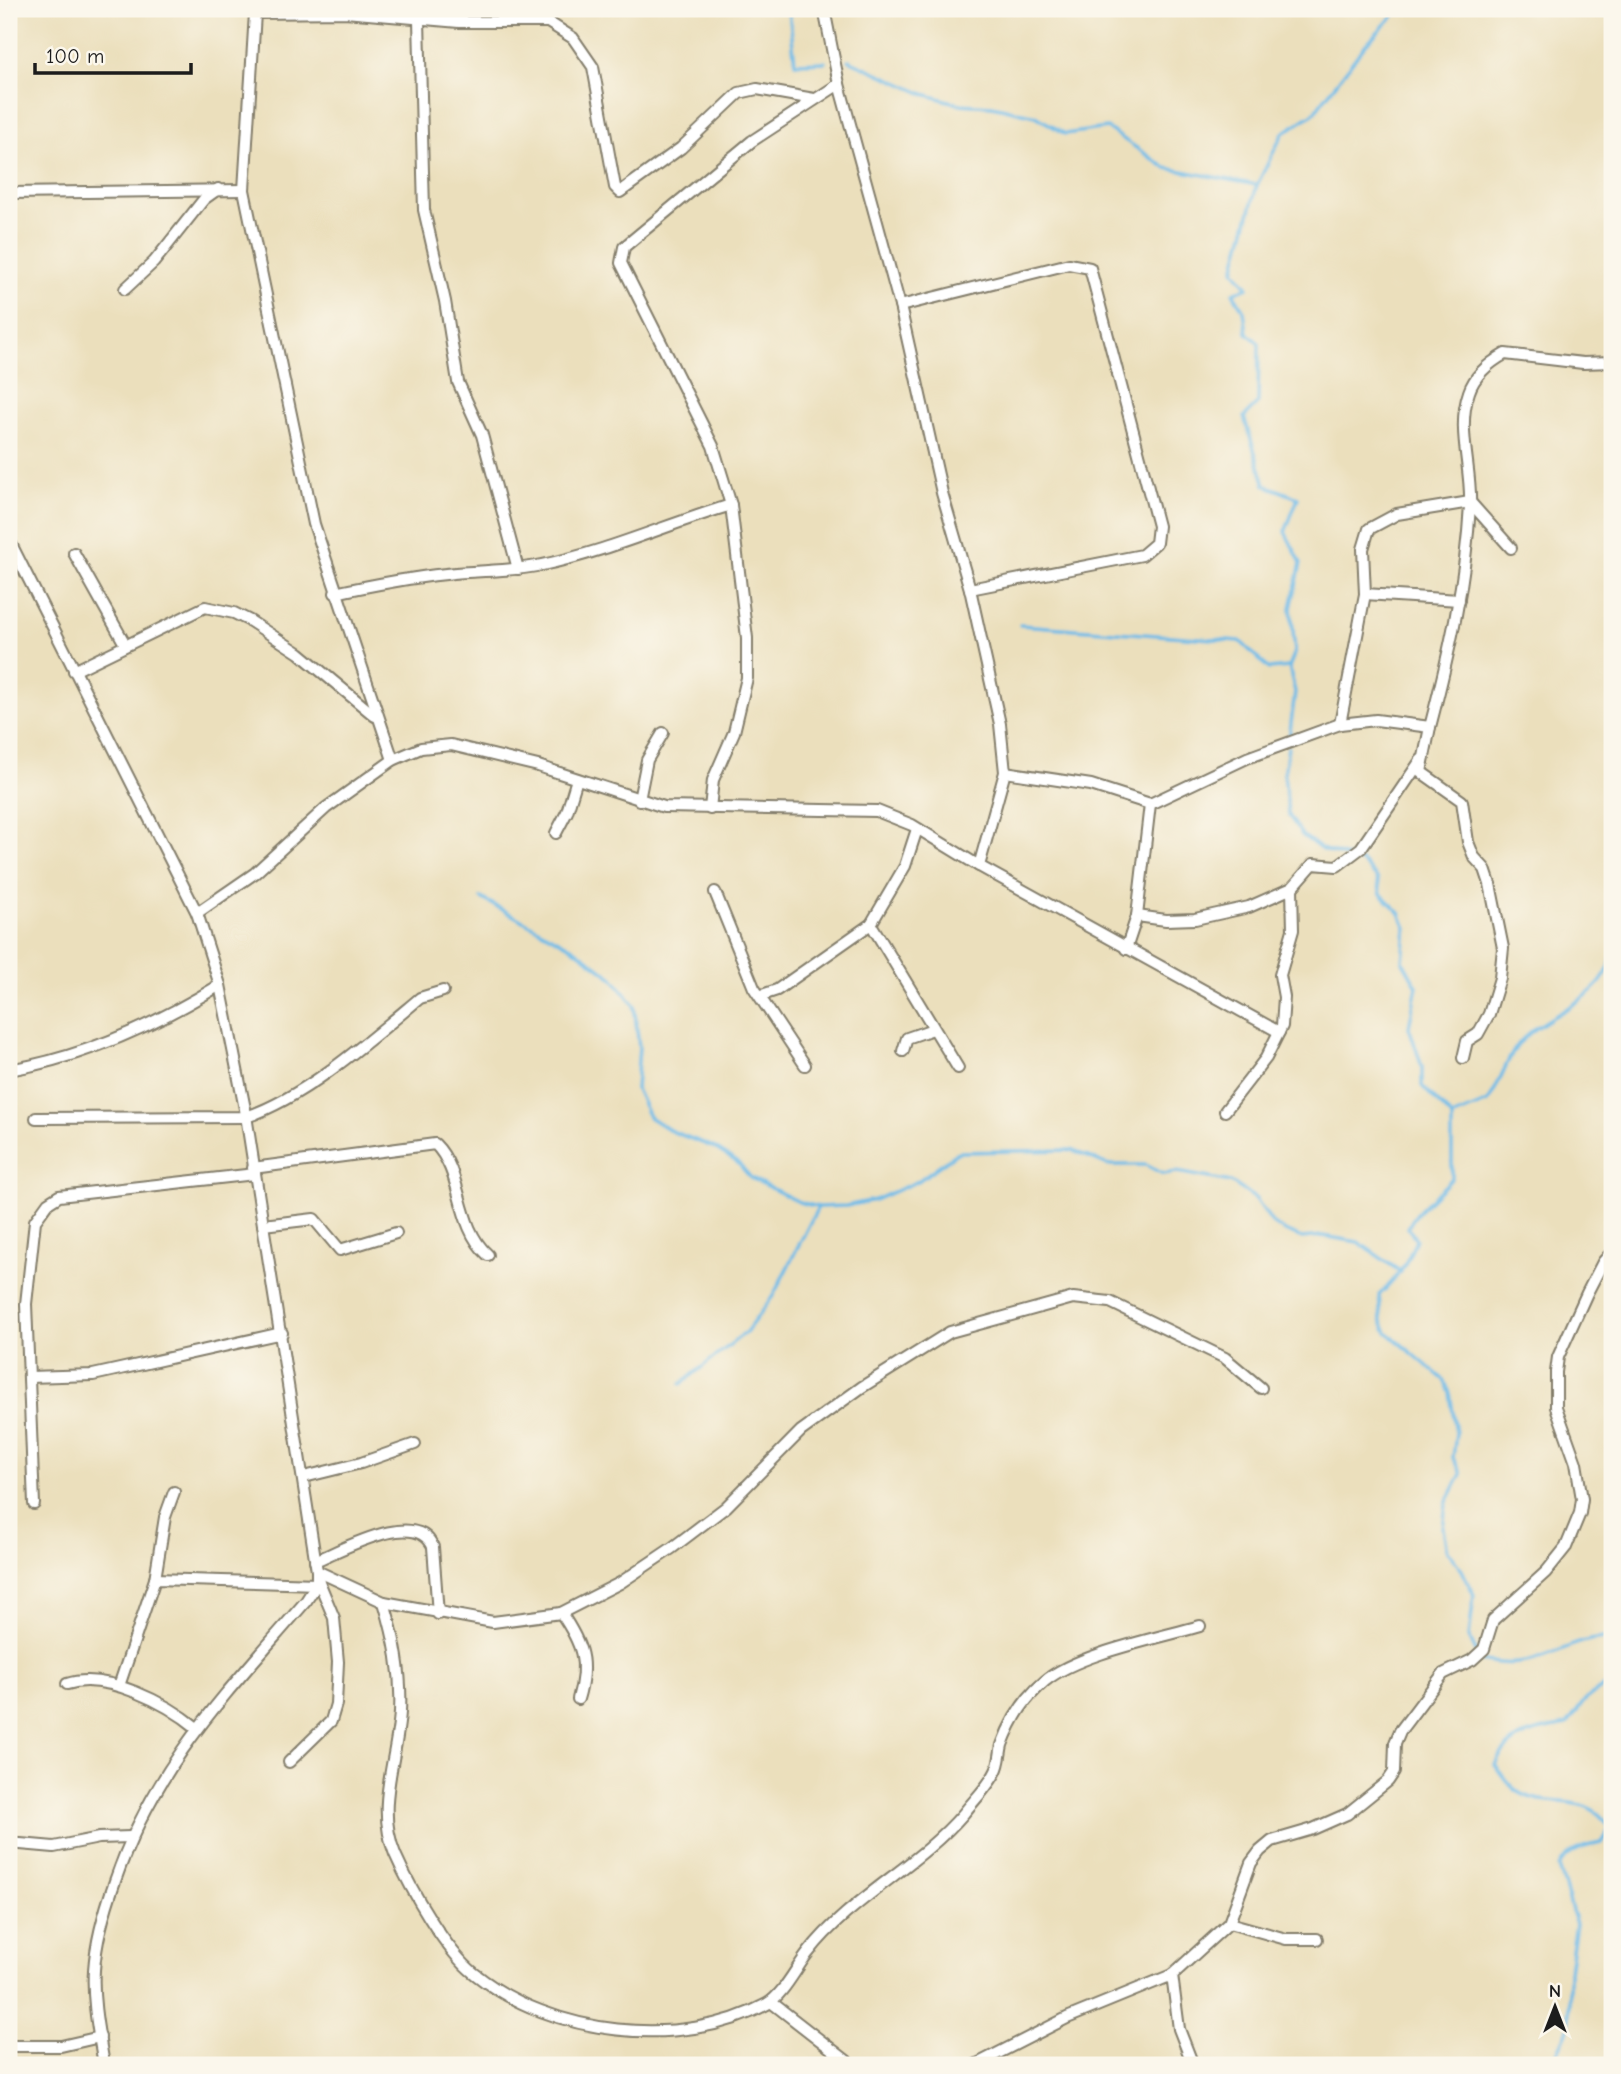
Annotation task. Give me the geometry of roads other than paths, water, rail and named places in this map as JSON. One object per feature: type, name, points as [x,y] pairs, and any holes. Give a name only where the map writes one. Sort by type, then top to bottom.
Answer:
[{"type":"street","points":[[824,9],[839,84],[900,306],[942,493],[970,589],[1000,724],[1005,772],[979,866]]},
{"type":"street","points":[[393,760],[335,593],[300,472],[244,190],[255,11],[345,12],[419,20],[548,22],[573,38],[593,67],[615,187],[620,191],[681,148],[738,93],[758,89],[814,99]]},
{"type":"street","points":[[419,20],[424,210],[445,301],[458,382],[482,435],[518,569]]},
{"type":"street","points":[[710,809],[713,780],[734,732],[747,678],[747,638],[731,505],[713,446],[621,262],[621,253],[624,247],[737,153],[839,84]]},
{"type":"street","points":[[125,289],[154,262],[204,199],[218,190]]},
{"type":"street","points":[[9,193],[244,190]]},
{"type":"street","points":[[900,306],[1069,264],[1090,268],[1158,526],[1156,543],[1142,555],[970,589]]},
{"type":"street","points":[[1137,916],[1176,920],[1211,917],[1250,907],[1292,888],[1313,864],[1337,866],[1361,848],[1422,759],[1430,727],[1459,600],[1470,502],[1465,414],[1468,392],[1478,374],[1505,354],[1583,363],[1612,362]]},
{"type":"street","points":[[1470,502],[1511,548]]},
{"type":"street","points":[[1340,724],[1366,594],[1363,549],[1369,529],[1397,514],[1470,502]]},
{"type":"street","points":[[335,593],[447,573],[518,569],[583,556],[665,525],[731,505]]},
{"type":"street","points":[[9,540],[197,913],[219,985],[246,1117],[282,1334],[316,1573],[334,1618],[338,1662],[336,1704],[331,1721],[289,1762]]},
{"type":"street","points":[[74,553],[125,644]]},
{"type":"street","points":[[1366,594],[1459,600]]},
{"type":"street","points":[[74,671],[205,607],[234,613],[299,653],[377,717]]},
{"type":"street","points":[[1005,772],[1091,785],[1150,804],[1247,758],[1340,724],[1376,720],[1430,727]]},
{"type":"street","points":[[639,800],[647,760],[663,733]]},
{"type":"street","points":[[197,913],[255,873],[326,808],[393,760],[421,748],[450,745],[538,766],[664,807],[877,811],[917,829],[1279,1032]]},
{"type":"street","points":[[1422,759],[1424,776],[1456,794],[1462,801],[1470,850],[1488,876],[1503,948],[1500,978],[1489,1014],[1478,1034],[1468,1041],[1463,1058]]},
{"type":"street","points":[[556,833],[567,812],[577,779]]},
{"type":"street","points":[[1125,948],[1137,916],[1150,804]]},
{"type":"street","points":[[762,995],[777,990],[871,924],[905,866],[917,829]]},
{"type":"street","points":[[1225,1111],[1239,1097],[1279,1032],[1284,997],[1280,975],[1293,930],[1292,888]]},
{"type":"street","points":[[715,892],[754,988],[762,995],[805,1065]]},
{"type":"street","points":[[871,924],[958,1068]]},
{"type":"street","points":[[9,1070],[101,1045],[170,1015],[219,985]]},
{"type":"street","points":[[36,1118],[246,1117],[266,1111],[300,1091],[420,998],[443,991]]},
{"type":"street","points":[[903,1051],[907,1038],[933,1029]]},
{"type":"street","points":[[34,1504],[25,1332],[32,1237],[35,1221],[48,1203],[59,1196],[435,1144],[447,1162],[469,1229],[488,1255]]},
{"type":"street","points":[[263,1225],[314,1219],[340,1250],[396,1234]]},
{"type":"street","points":[[975,2065],[1068,2018],[1172,1975],[1228,1923],[1251,1863],[1260,1851],[1272,1842],[1328,1824],[1371,1797],[1394,1772],[1395,1742],[1400,1731],[1443,1674],[1472,1660],[1484,1649],[1493,1620],[1546,1572],[1566,1547],[1580,1513],[1582,1499],[1576,1462],[1556,1407],[1558,1357],[1587,1293],[1612,1252]]},
{"type":"street","points":[[155,1580],[316,1573],[384,1602],[438,1614],[493,1622],[561,1613],[620,1583],[672,1548],[726,1507],[801,1431],[862,1387],[960,1327],[1073,1298],[1110,1302],[1225,1359],[1261,1388]]},
{"type":"street","points":[[29,1377],[93,1375],[282,1334]]},
{"type":"street","points":[[304,1477],[360,1463],[415,1444]]},
{"type":"street","points":[[118,1686],[155,1580],[164,1517],[174,1492]]},
{"type":"street","points":[[104,2065],[94,1969],[108,1900],[130,1836],[163,1776],[197,1728],[316,1573],[382,1532],[403,1530],[429,1539],[433,1547],[438,1614]]},
{"type":"street","points":[[384,1602],[396,1644],[400,1713],[385,1807],[395,1854],[421,1904],[455,1953],[475,1974],[556,2016],[616,2031],[687,2029],[727,2022],[771,2002],[822,1935],[960,1817],[997,1770],[1000,1751],[1015,1715],[1044,1682],[1097,1656],[1200,1626]]},
{"type":"street","points":[[561,1613],[573,1630],[585,1665],[578,1699]]},
{"type":"street","points":[[67,1684],[118,1686],[177,1712],[197,1728]]},
{"type":"street","points":[[9,1843],[54,1847],[99,1838],[130,1836]]},
{"type":"street","points":[[1228,1923],[1273,1937],[1317,1939]]},
{"type":"street","points":[[1172,1975],[1180,2029],[1193,2065]]},
{"type":"street","points":[[771,2002],[852,2065]]},
{"type":"street","points":[[9,2046],[61,2046],[100,2037]]},
{"type":"waterway","points":[[782,9],[789,11],[795,63],[825,62]]},
{"type":"waterway","points":[[1289,739],[1295,692],[1289,667],[1295,652],[1291,608],[1301,563],[1285,532],[1298,498],[1265,485],[1244,417],[1258,403],[1259,343],[1247,333],[1244,311],[1233,293],[1248,287],[1234,270],[1257,185],[1283,133],[1313,114],[1366,44],[1400,9]]},
{"type":"waterway","points":[[849,60],[924,94],[959,104],[992,106],[1036,116],[1065,134],[1107,128],[1166,168],[1257,185]]},
{"type":"waterway","points":[[1020,625],[1240,641],[1269,669],[1289,667]]},
{"type":"waterway","points":[[1288,747],[1284,774],[1288,814],[1302,835],[1321,849],[1362,862],[1377,878],[1381,894],[1400,913],[1406,928],[1403,962],[1417,986],[1409,1027],[1422,1067],[1422,1086],[1452,1117]]},
{"type":"waterway","points":[[481,898],[573,948],[613,978],[634,1005],[639,1047],[636,1089],[649,1117],[671,1131],[713,1147],[737,1162],[751,1178],[799,1202],[818,1207],[846,1206],[875,1200],[918,1181],[958,1152],[1072,1150],[1108,1165],[1146,1165],[1163,1174],[1177,1172],[1231,1182],[1256,1199],[1273,1224],[1287,1232],[1302,1238],[1323,1236],[1358,1242],[1401,1272]]},
{"type":"waterway","points":[[1612,914],[1612,958],[1598,985],[1522,1040],[1488,1102],[1452,1117],[1452,1178],[1411,1221],[1408,1228],[1416,1239],[1410,1255],[1397,1276],[1379,1295],[1381,1319],[1387,1332],[1444,1380],[1450,1393],[1456,1433],[1453,1458],[1461,1474],[1446,1504],[1443,1528],[1447,1551],[1462,1570],[1474,1595],[1469,1637],[1480,1660],[1528,1662],[1582,1642],[1612,1638]]},
{"type":"waterway","points":[[681,1384],[746,1332],[773,1296],[818,1207]]},
{"type":"waterway","points":[[1557,2065],[1557,2053],[1569,2027],[1569,1971],[1576,1924],[1559,1867],[1571,1853],[1601,1843],[1610,1828],[1601,1816],[1590,1808],[1579,1804],[1541,1800],[1517,1791],[1495,1765],[1515,1740],[1544,1729],[1567,1725],[1585,1700],[1612,1681]]}]
